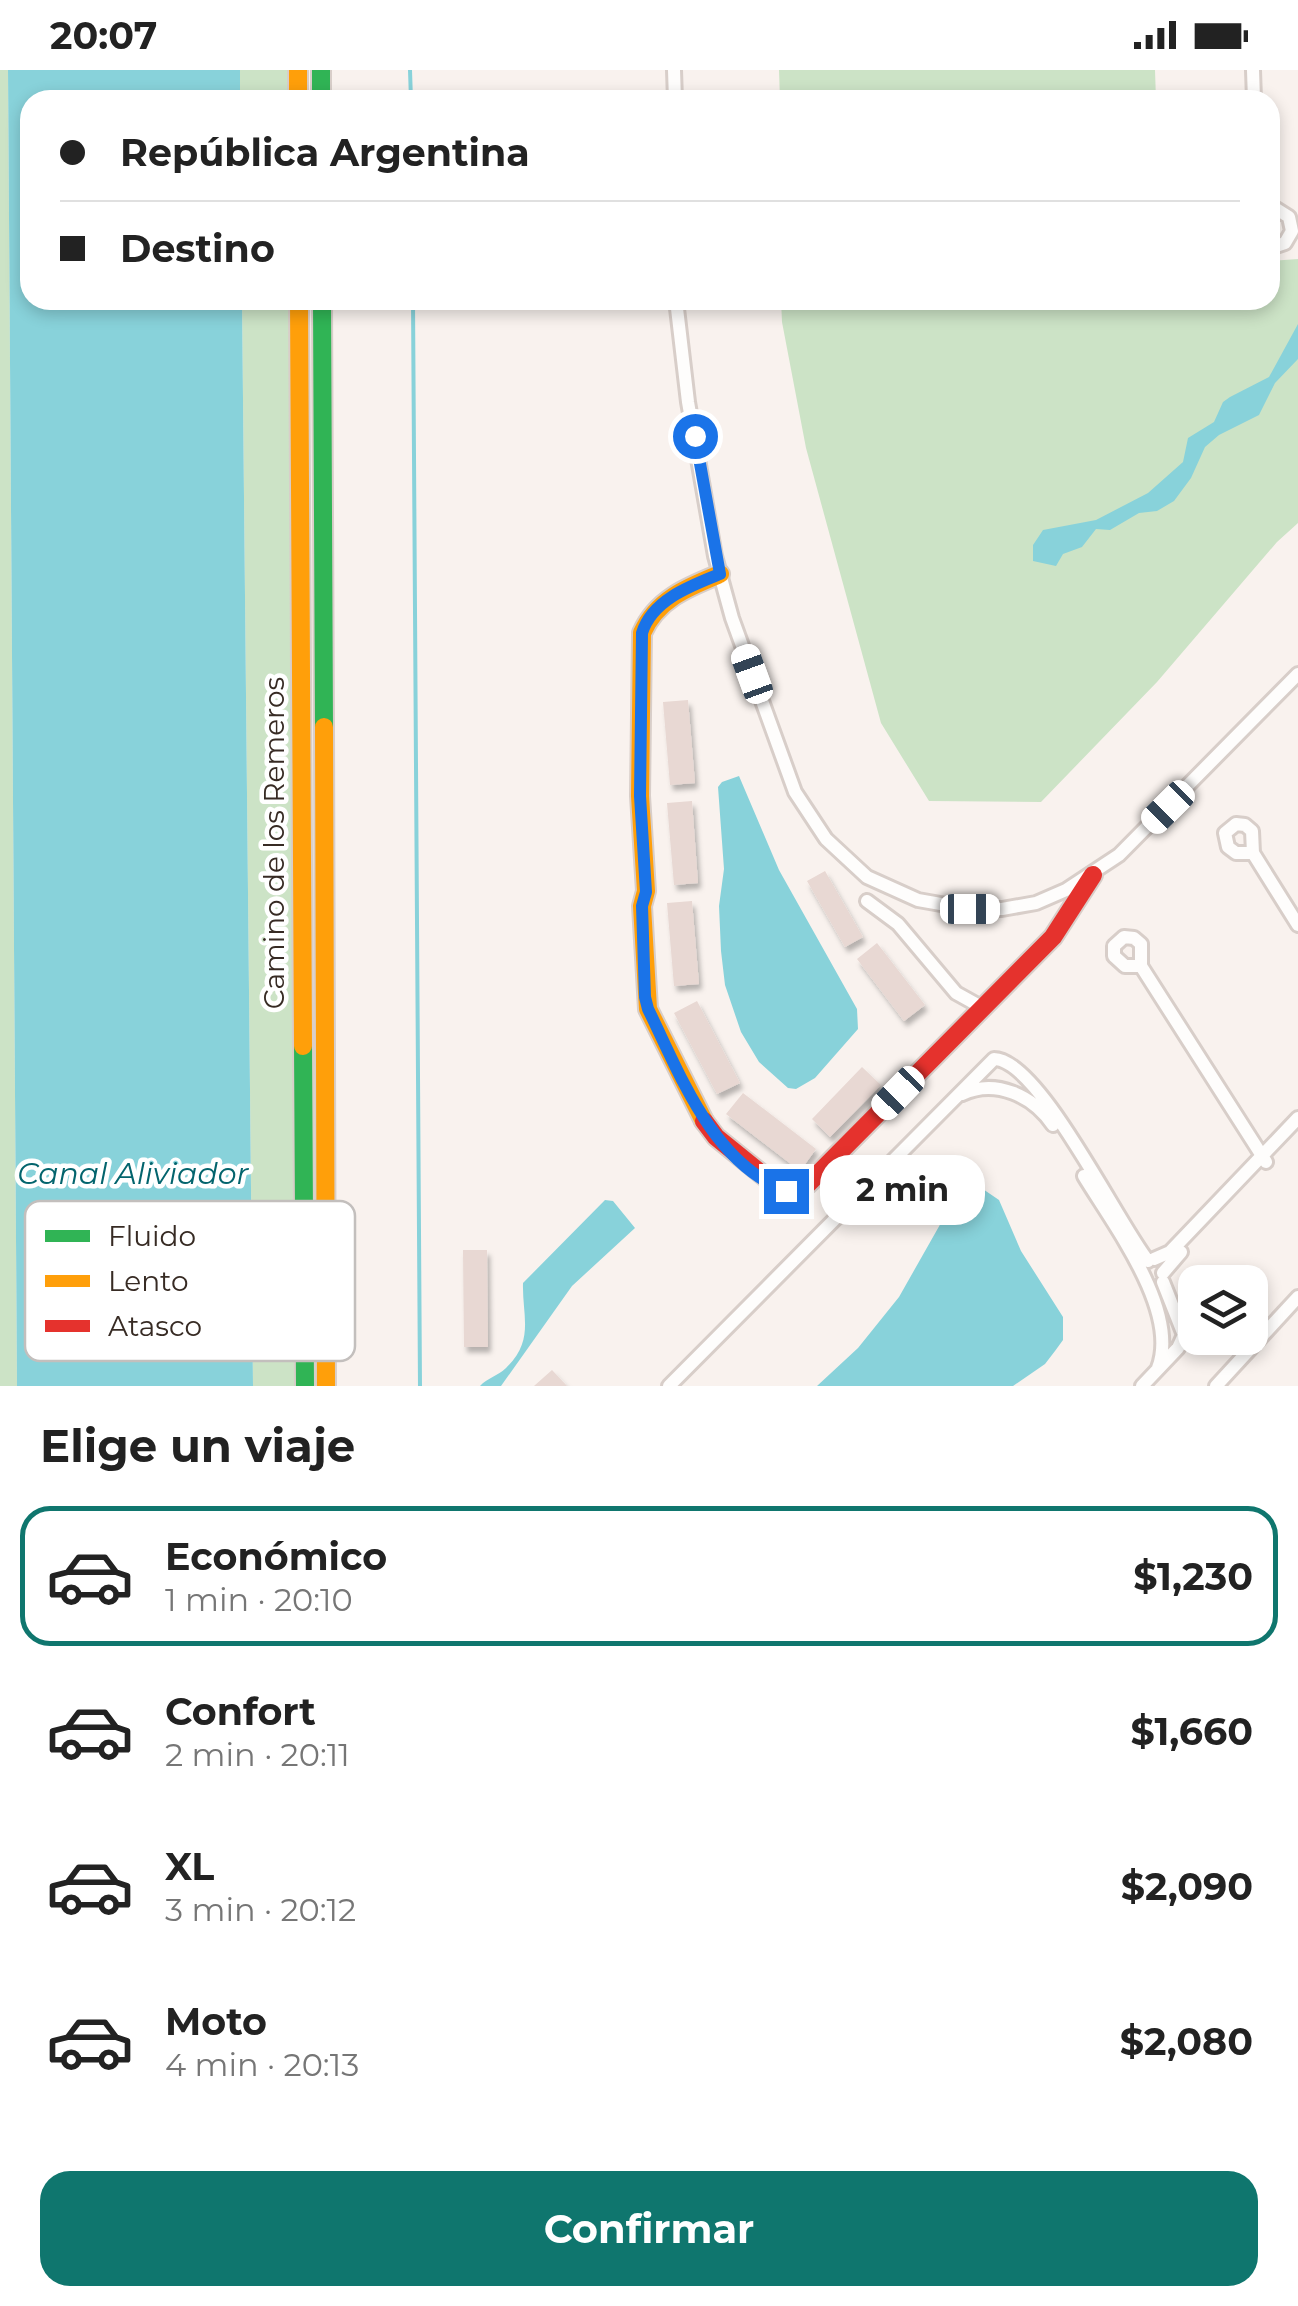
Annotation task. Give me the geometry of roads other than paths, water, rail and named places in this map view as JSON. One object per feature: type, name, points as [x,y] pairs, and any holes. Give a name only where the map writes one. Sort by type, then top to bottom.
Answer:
[{"type":"main road","name":"Camino de los Remeros","points":[[299,310],[304,1201]]},
{"type":"main road","name":"Camino de los Remeros","points":[[322,310],[325,1201]]},
{"type":"main road","points":[[720,574],[653,610],[642,633],[640,796],[646,892],[642,906],[645,997],[697,1112],[716,1138],[749,1167],[779,1188],[796,1192],[841,1152],[1053,937],[1093,875]]},
{"type":"main road","name":"Camino de los Remeros","points":[[305,1361],[305,1386]]},
{"type":"main road","name":"Camino de los Remeros","points":[[326,1361],[326,1386]]},
{"type":"street","points":[[1280,211],[1289,217],[1292,231],[1280,245]]},
{"type":"street","points":[[677,310],[688,402],[720,574],[794,792],[826,839],[852,866],[892,890],[944,906],[1002,909],[1036,903],[1093,875],[1142,833],[1298,674]]},
{"type":"street","points":[[1253,853],[1298,925]]},
{"type":"street","points":[[866,901],[898,924],[956,993],[982,1008]]},
{"type":"street","points":[[1141,966],[1264,1160]]},
{"type":"street","points":[[669,1386],[994,1058],[1008,1062],[1052,1109],[1147,1263],[1148,1287],[1160,1317],[1162,1336],[1158,1368]]},
{"type":"street","points":[[952,1100],[976,1088],[1000,1088],[1020,1095],[1040,1110],[1147,1263],[1163,1277],[1184,1335],[1178,1348],[1142,1386]]},
{"type":"street","points":[[1148,1287],[1156,1288],[1298,1118]]},
{"type":"street","points":[[1147,1263],[1170,1252],[1298,1129]]},
{"type":"street","points":[[1216,1386],[1298,1297]]},
{"type":"water","name":"Canal Aliviador","points":[[8,70],[240,70],[240,90],[20,90],[20,310],[242,310],[251,1201],[25,1201],[25,1361],[253,1361],[253,1386],[17,1386]]},
{"type":"water","points":[[1298,324],[1298,359],[1275,383],[1259,415],[1219,435],[1205,447],[1191,478],[1174,501],[1157,511],[1139,513],[1110,530],[1096,529],[1082,547],[1063,554],[1056,566],[1033,561],[1033,545],[1043,530],[1096,520],[1148,493],[1183,462],[1188,438],[1214,422],[1223,402],[1269,377]]},
{"type":"water","points":[[739,776],[779,870],[857,1009],[858,1029],[815,1078],[796,1089],[788,1088],[759,1062],[741,1032],[725,985],[719,906],[724,869],[718,787]]},
{"type":"water","points":[[974,1183],[999,1200],[1021,1251],[1063,1317],[1063,1340],[1045,1364],[1013,1386],[817,1386],[858,1348],[899,1297],[950,1207],[960,1192]]},
{"type":"water","points":[[605,1200],[613,1201],[635,1228],[572,1286],[501,1386],[480,1386],[506,1368],[521,1348],[525,1327],[523,1283]]},
{"type":"waterway","points":[[410,70],[411,90]]},
{"type":"waterway","points":[[413,310],[420,1386]]}]
